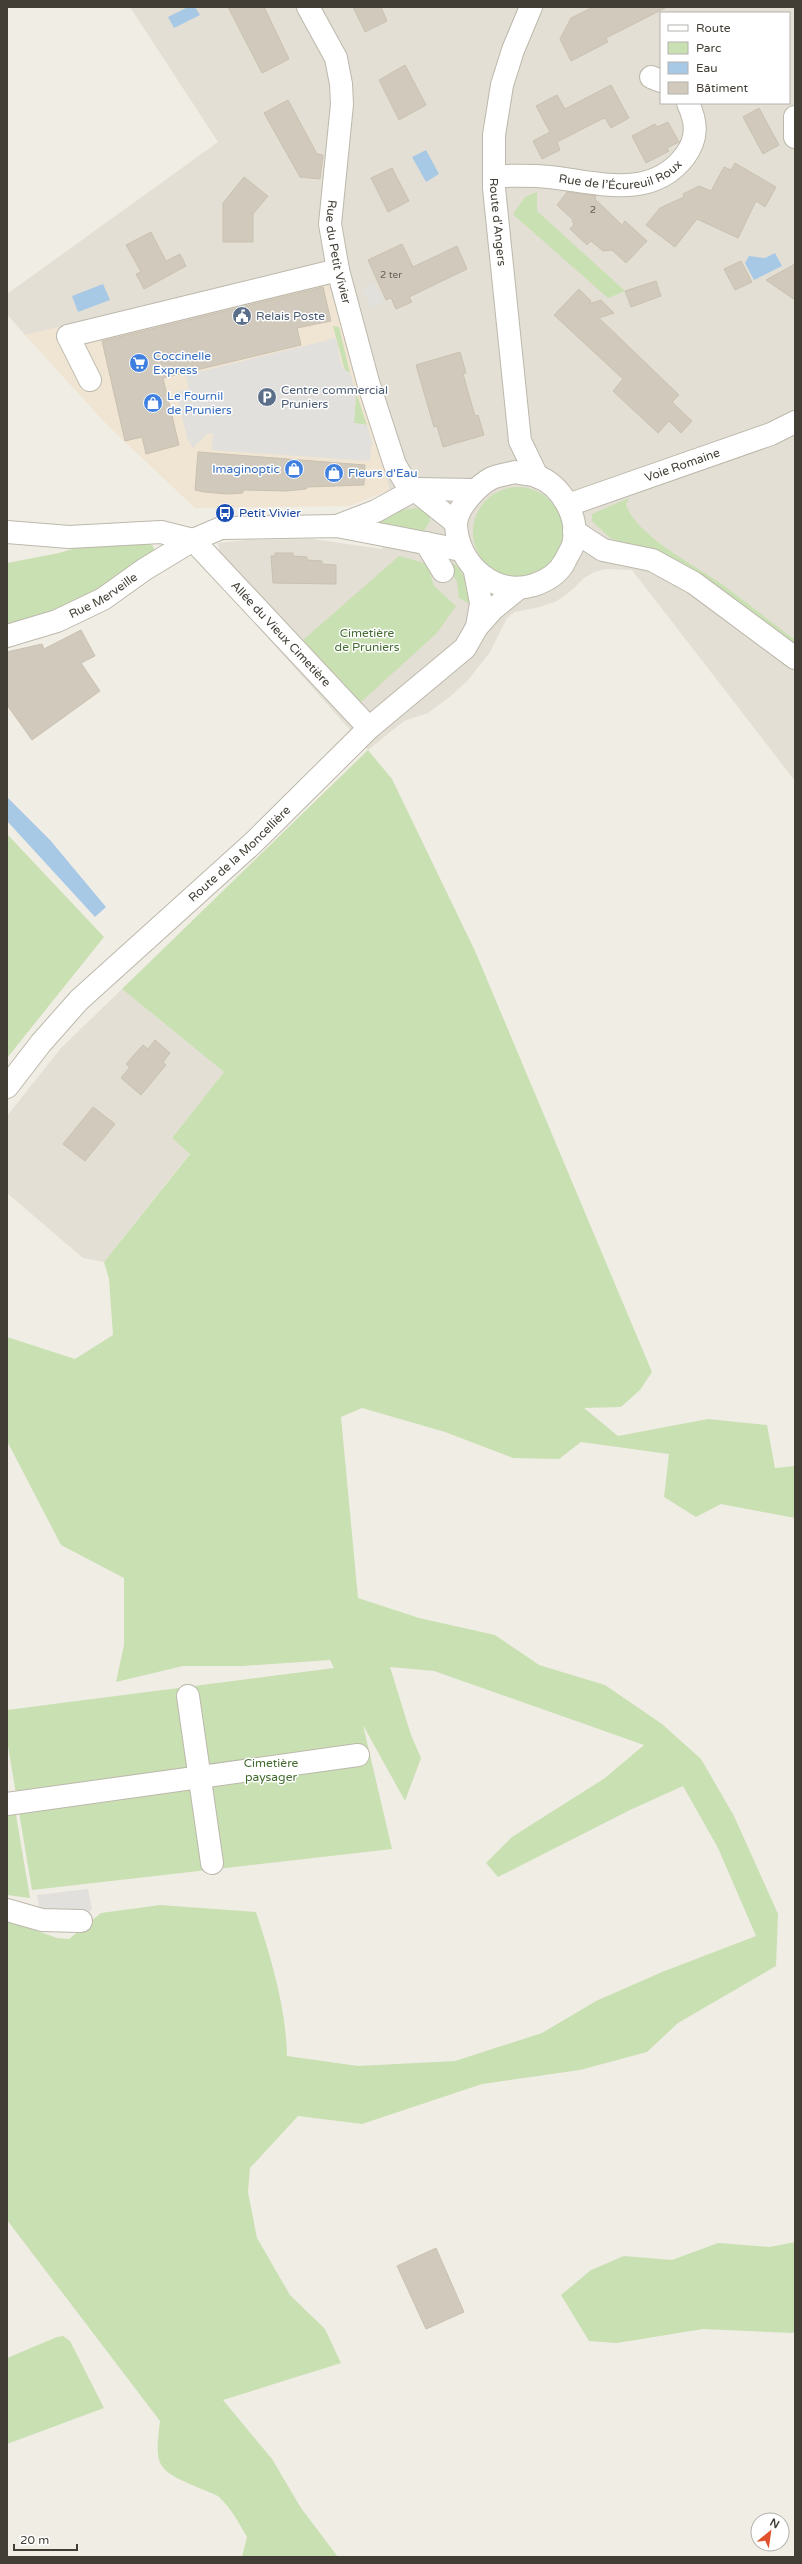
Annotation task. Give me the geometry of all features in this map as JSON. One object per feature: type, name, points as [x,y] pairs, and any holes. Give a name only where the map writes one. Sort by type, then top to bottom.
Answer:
[{"type":"street","name":"Rue du Petit Vivier","points":[[308,7],[336,58],[341,84],[342,104],[330,224],[338,270],[368,382],[395,465],[406,483],[416,489],[456,524]]},
{"type":"street","name":"Route d'Angers","points":[[531,7],[513,50],[502,85],[494,135],[494,176],[520,441],[537,476]]},
{"type":"street","name":"Rue de l’Écureuil Roux","points":[[494,176],[546,176],[622,186],[647,183],[670,172],[692,146],[696,131],[695,120],[688,104]]},
{"type":"street","points":[[795,117],[795,137]]},
{"type":"street","points":[[90,380],[68,336],[338,270]]},
{"type":"street","name":"Voie Romaine","points":[[568,504],[771,434],[795,422]]},
{"type":"street","points":[[501,475],[520,441]]},
{"type":"street","points":[[515,472],[537,476],[555,487],[568,504],[574,524],[573,545],[562,566],[545,581],[519,588],[498,586],[475,572],[461,550],[456,524],[474,490],[493,477],[515,472]]},
{"type":"street","points":[[337,526],[376,511],[416,489],[474,490]]},
{"type":"street","points":[[337,526],[461,550]]},
{"type":"street","name":"Rue Merveille","points":[[7,636],[57,621],[103,599],[145,569],[193,540],[221,528],[337,526]]},
{"type":"street","points":[[574,531],[603,550],[652,560],[694,583],[795,658]]},
{"type":"street","points":[[7,532],[69,537],[161,532],[193,540]]},
{"type":"street","name":"Allée du Vieux Cimetière","points":[[193,540],[369,728]]},
{"type":"street","points":[[426,543],[443,571]]},
{"type":"street","points":[[567,557],[603,550]]},
{"type":"street","name":"Route de la Moncellière","points":[[475,572],[481,602],[477,627]]},
{"type":"street","name":"Route de la Moncellière","points":[[7,1087],[40,1043],[79,1000],[253,843],[369,728],[465,648],[477,627],[493,609],[519,588]]},
{"type":"street","points":[[188,1696],[212,1863]]},
{"type":"street","points":[[7,1804],[358,1755]]},
{"type":"street","points":[[7,1910],[42,1920],[82,1921]]},
{"type":"shaded area","points":[[130,7],[795,7],[795,781],[632,570],[606,569],[594,572],[584,578],[573,589],[557,601],[540,607],[515,612],[507,618],[490,652],[468,680],[451,696],[428,713],[404,721],[368,750],[226,591],[218,543],[247,540],[312,539],[382,549],[396,512],[323,266],[25,335],[7,314],[7,294],[218,142]]},
{"type":"shaded area","points":[[323,266],[390,490],[350,506],[195,508],[108,426],[25,335]]},
{"type":"shaded area","points":[[374,283],[384,302],[372,308],[362,289]]},
{"type":"shaded area","name":"Centre commercial Pruniers","points":[[336,338],[341,364],[345,370],[350,373],[356,392],[354,423],[367,425],[373,445],[371,445],[370,461],[212,450],[213,434],[208,433],[193,448],[188,441],[176,392],[189,389],[186,375]]},
{"type":"shaded area","points":[[122,989],[224,1072],[172,1138],[190,1153],[104,1262],[83,1258],[7,1193],[7,1116],[61,1048]]},
{"type":"shaded area","points":[[88,1889],[92,1909],[81,1921],[42,1920],[37,1895]]},
{"type":"green space","points":[[537,192],[537,211],[625,291],[608,298],[513,214],[525,197]]},
{"type":"green space","points":[[333,326],[339,327],[350,373],[345,371]]},
{"type":"green space","points":[[356,392],[367,425],[354,423]]},
{"type":"green space","points":[[518,487],[535,490],[550,500],[560,515],[563,532],[560,549],[550,564],[535,574],[518,577],[501,574],[486,564],[476,549],[473,532],[476,515],[486,500],[501,490]]},
{"type":"green space","points":[[629,498],[626,505],[633,517],[643,529],[670,551],[727,588],[795,640],[795,650],[651,552],[610,538],[592,521],[592,514]]},
{"type":"green space","points":[[416,508],[428,509],[430,521],[422,534],[376,524],[401,510]]},
{"type":"green space","points":[[147,542],[153,546],[156,554],[96,594],[48,615],[7,626],[7,563],[59,553],[86,545]]},
{"type":"green space","name":"Cimetière de Pruniers","points":[[399,556],[427,564],[434,586],[456,606],[437,633],[361,702],[303,640]]},
{"type":"green space","points":[[443,558],[456,566],[464,576],[470,604],[459,598],[457,582]]},
{"type":"green space","name":"Cimetière paysager","points":[[368,750],[392,779],[475,951],[652,1372],[640,1390],[621,1407],[584,1408],[618,1436],[708,1419],[767,1425],[775,1468],[795,1466],[795,1518],[721,1504],[696,1517],[664,1497],[669,1454],[581,1442],[559,1459],[513,1458],[445,1432],[362,1408],[341,1417],[358,1598],[419,1618],[495,1635],[539,1665],[605,1685],[662,1724],[701,1759],[734,1816],[778,1914],[776,1966],[678,2023],[647,2052],[580,2070],[482,2084],[362,2124],[298,2116],[250,2168],[248,2192],[257,2238],[290,2295],[325,2329],[341,2363],[223,2400],[272,2459],[301,2508],[338,2557],[242,2557],[247,2537],[238,2521],[219,2497],[174,2477],[162,2465],[159,2458],[158,2449],[160,2421],[7,2220],[7,1920],[57,1938],[69,1939],[101,1913],[160,1905],[256,1912],[281,2001],[287,2056],[358,2066],[455,2061],[542,2033],[596,2001],[662,1972],[756,1936],[718,1848],[683,1786],[630,1810],[498,1877],[486,1863],[512,1837],[605,1778],[644,1745],[434,1671],[390,1667],[411,1735],[421,1758],[405,1801],[363,1725],[392,1849],[32,1890],[7,1740],[7,1710],[334,1668],[330,1660],[243,1666],[183,1666],[116,1682],[124,1645],[124,1578],[61,1545],[7,1441],[7,1337],[75,1359],[113,1335],[109,1279],[104,1262],[190,1154],[172,1138],[224,1072],[122,989]]},
{"type":"green space","points":[[7,834],[104,937],[7,1058]]},
{"type":"green space","points":[[15,1809],[30,1898],[7,1895],[7,1810]]},
{"type":"green space","points":[[795,2242],[795,2332],[792,2333],[703,2329],[617,2343],[589,2341],[561,2295],[591,2270],[624,2256],[672,2260],[718,2243],[770,2247]]},
{"type":"green space","points":[[63,2336],[70,2341],[104,2408],[7,2444],[7,2358],[57,2337]]},
{"type":"water","points":[[188,7],[195,7],[200,15],[174,28],[168,17]]},
{"type":"water","points":[[426,150],[439,174],[426,182],[412,157]]},
{"type":"water","points":[[775,253],[782,266],[754,280],[745,263],[749,256],[765,258]]},
{"type":"water","points":[[103,284],[110,300],[78,312],[72,296]]},
{"type":"water","points":[[7,797],[50,840],[106,907],[95,917],[7,821]]},
{"type":"building","points":[[228,7],[264,7],[289,59],[262,73]]},
{"type":"building","points":[[353,7],[381,7],[387,21],[365,32]]},
{"type":"building","points":[[593,7],[667,7],[606,38],[608,42],[571,61],[560,39],[571,18]]},
{"type":"building","points":[[405,65],[426,105],[399,120],[379,80]]},
{"type":"building","points":[[611,85],[629,118],[611,128],[605,118],[602,119],[557,142],[560,150],[542,159],[533,141],[550,132],[536,106],[557,95],[565,109]]},
{"type":"building","points":[[288,100],[317,154],[323,155],[320,179],[300,177],[264,113]]},
{"type":"building","points":[[759,108],[779,145],[763,154],[743,117]]},
{"type":"building","points":[[668,122],[679,142],[667,148],[669,151],[646,163],[632,136],[655,124],[657,127]]},
{"type":"building","points":[[735,163],[776,187],[765,207],[756,201],[738,238],[697,219],[675,247],[646,225],[660,208],[684,197],[683,194],[699,186],[711,191],[724,167],[731,170]]},
{"type":"building","points":[[392,168],[409,201],[388,212],[371,178]]},
{"type":"building","points":[[244,177],[268,196],[253,214],[253,242],[223,242],[223,203]]},
{"type":"building","points":[[567,192],[596,196],[595,199],[622,225],[625,221],[647,241],[626,263],[612,250],[603,251],[591,241],[587,245],[570,229],[574,224],[572,221],[573,220],[557,205]]},
{"type":"building","points":[[151,232],[166,261],[180,254],[186,266],[144,289],[136,274],[141,272],[126,245]]},
{"type":"building","points":[[402,244],[413,267],[457,246],[467,269],[409,297],[412,302],[396,309],[391,298],[386,300],[368,260]]},
{"type":"building","points":[[741,261],[752,282],[735,290],[724,269]]},
{"type":"building","points":[[795,264],[795,300],[766,280]]},
{"type":"building","points":[[656,281],[661,296],[631,307],[625,291]]},
{"type":"building","points":[[323,287],[331,321],[297,328],[301,345],[163,378],[179,445],[146,454],[142,437],[125,441],[102,341]]},
{"type":"building","points":[[579,289],[591,301],[589,304],[601,300],[614,313],[599,318],[679,395],[672,402],[692,421],[681,433],[669,421],[658,433],[613,391],[623,379],[554,315]]},
{"type":"building","points":[[460,352],[466,373],[463,374],[475,416],[478,415],[484,435],[443,447],[437,426],[434,427],[416,365]]},
{"type":"building","points":[[198,452],[365,465],[364,485],[307,487],[306,489],[286,491],[243,490],[243,493],[227,494],[204,492],[195,490]]},
{"type":"building","points":[[275,553],[293,553],[293,556],[307,557],[307,560],[322,561],[322,564],[336,565],[336,584],[273,583],[271,556],[275,556]]},
{"type":"building","points":[[81,630],[95,656],[81,663],[100,691],[32,740],[7,705],[7,652],[42,644],[44,649]]},
{"type":"building","points":[[155,1040],[170,1053],[163,1062],[166,1065],[141,1095],[121,1078],[130,1067],[126,1064],[143,1045],[148,1049]]},
{"type":"building","points":[[93,1107],[115,1124],[85,1161],[63,1144]]},
{"type":"building","points":[[436,2248],[464,2312],[426,2329],[397,2266]]},
{"type":"place","name":"Relais Poste","points":[[242,316]]},
{"type":"place","name":"Coccinelle Express","points":[[139,363]]},
{"type":"place","name":"Centre commercial Pruniers","points":[[267,397]]},
{"type":"place","name":"Le Fournil de Pruniers","points":[[153,403]]},
{"type":"place","name":"Imaginoptic","points":[[294,469]]},
{"type":"place","name":"Fleurs d'Eau","points":[[334,473]]},
{"type":"place","name":"Petit Vivier","points":[[225,513]]}]
